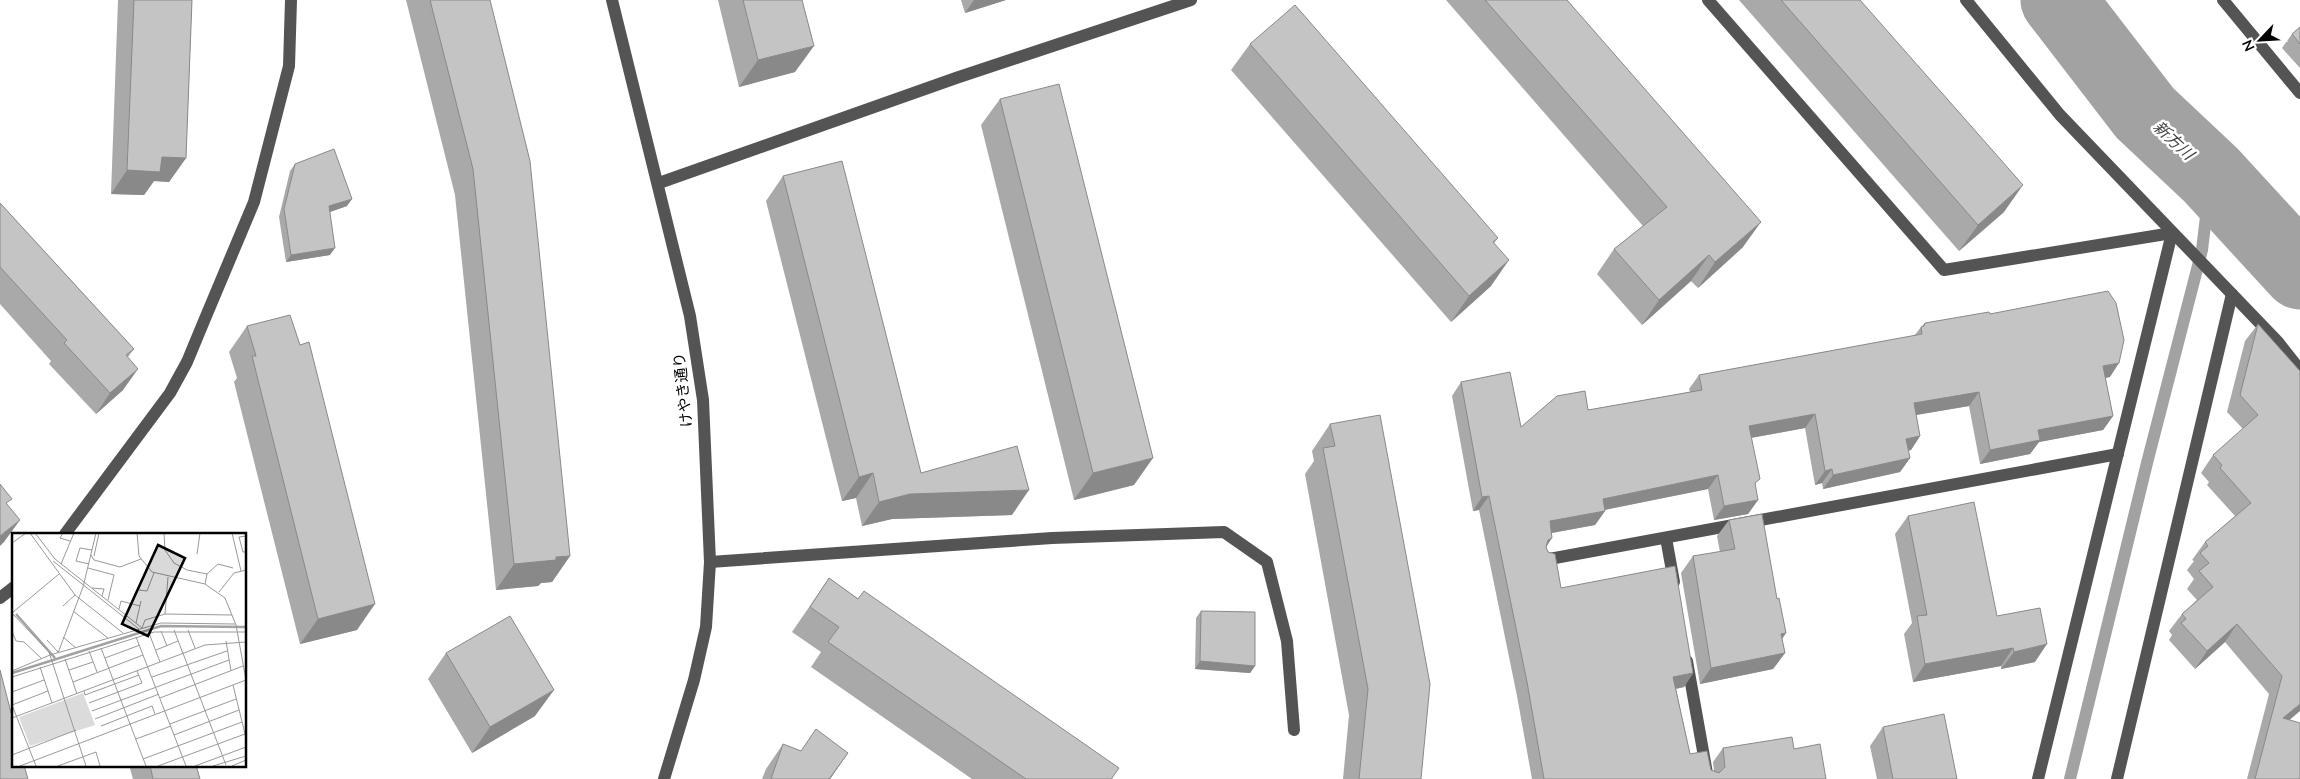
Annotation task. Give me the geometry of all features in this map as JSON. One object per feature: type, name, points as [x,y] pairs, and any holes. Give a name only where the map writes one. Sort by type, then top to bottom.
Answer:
[{"type":"street","points":[[66,533],[170,393],[187,362],[254,202],[289,66],[291,0]]},
{"type":"street","name":"けやき通り","points":[[612,0],[690,316],[703,400],[710,562],[706,627],[694,680],[664,779]]},
{"type":"street","points":[[658,182],[956,78],[1191,0]]},
{"type":"street","points":[[1708,0],[1944,270],[2172,233]]},
{"type":"street","points":[[1966,0],[2060,115],[2278,342],[2300,370]]},
{"type":"street","points":[[2229,2],[2300,93]]},
{"type":"street","points":[[2038,779],[2172,233]]},
{"type":"street","points":[[2117,779],[2232,294]]},
{"type":"street","points":[[1544,560],[2118,454]]},
{"type":"street","points":[[710,562],[1052,538],[1224,532],[1267,562],[1287,641],[1294,730]]},
{"type":"street","points":[[1666,538],[1676,596]]},
{"type":"street","points":[[0,598],[12,589]]},
{"type":"street","points":[[1684,644],[1708,779]]},
{"type":"building","points":[[134,0],[192,0],[186,158],[162,157],[160,172],[127,170]]},
{"type":"building","points":[[430,0],[490,0],[530,161],[570,556],[556,557],[556,560],[514,564],[473,169]]},
{"type":"building","points":[[743,0],[802,0],[814,46],[758,60]]},
{"type":"building","points":[[1485,0],[1567,0],[1761,222],[1715,262],[1709,255],[1659,300],[1614,249],[1667,207]]},
{"type":"building","points":[[1781,0],[1860,0],[2023,185],[1978,225]]},
{"type":"building","points":[[1295,5],[1498,238],[1493,242],[1509,260],[1469,296],[1250,44]]},
{"type":"building","points":[[2300,27],[2300,44],[2292,34]]},
{"type":"building","points":[[1059,84],[1153,458],[1093,473],[1000,99]]},
{"type":"building","points":[[334,149],[352,199],[329,206],[335,248],[291,255],[284,209],[295,164]]},
{"type":"building","points":[[842,161],[921,473],[1017,446],[1029,490],[910,494],[879,502],[873,473],[859,477],[783,176]]},
{"type":"building","points":[[0,203],[134,349],[126,355],[138,369],[110,393],[64,343],[67,340],[0,267]]},
{"type":"building","points":[[2108,291],[2116,303],[2124,340],[2119,363],[2103,366],[2113,416],[2038,430],[2040,440],[1990,450],[1979,392],[1914,403],[1920,436],[1906,439],[1910,458],[1833,475],[1832,469],[1825,471],[1815,414],[1749,426],[1760,479],[1755,483],[1758,500],[1724,506],[1718,475],[1603,499],[1605,511],[1550,521],[1552,538],[1548,540],[1546,547],[1548,552],[1555,554],[1561,588],[1675,566],[1693,673],[1673,677],[1690,754],[1707,751],[1711,770],[1719,773],[1725,767],[1723,748],[1792,737],[1794,749],[1820,744],[1826,779],[1544,779],[1527,682],[1489,496],[1482,497],[1461,382],[1510,372],[1521,427],[1557,396],[1585,391],[1588,410],[1702,390],[1699,375],[1922,334],[1921,327],[1925,323],[1989,312],[1990,314]]},
{"type":"building","points":[[290,315],[300,345],[309,342],[375,604],[318,619],[252,356],[256,356],[247,326]]},
{"type":"building","points":[[2258,324],[2300,371],[2300,704],[2283,718],[2300,723],[2300,779],[2255,779],[2282,676],[2237,624],[2207,651],[2181,623],[2186,619],[2182,614],[2213,587],[2199,571],[2209,563],[2200,553],[2208,546],[2205,542],[2251,503],[2220,468],[2222,465],[2213,455],[2258,415],[2240,395]]},
{"type":"building","points":[[1380,415],[1430,684],[1421,779],[1359,779],[1368,689],[1323,448],[1335,446],[1330,424]]},
{"type":"building","points":[[0,484],[12,499],[6,503],[20,520],[0,536]]},
{"type":"building","points":[[1974,502],[1997,616],[2040,608],[2047,644],[2014,652],[2013,648],[1925,664],[1917,616],[1927,615],[1908,516]]},
{"type":"building","points":[[1762,514],[1777,599],[1779,598],[1786,633],[1781,634],[1785,653],[1711,668],[1693,556],[1735,549],[1729,520]]},
{"type":"building","points":[[829,578],[858,599],[864,591],[1119,768],[1112,779],[1026,779],[828,642],[839,627],[810,607]]},
{"type":"building","points":[[1201,611],[1255,612],[1255,666],[1200,661]]},
{"type":"building","points":[[510,616],[554,690],[490,727],[446,653]]},
{"type":"building","points":[[0,670],[12,716],[12,766],[24,766],[28,779],[0,779]]},
{"type":"building","points":[[1944,714],[1957,779],[1893,779],[1883,727]]},
{"type":"building","points":[[816,729],[848,753],[829,779],[771,779],[783,744],[801,751]]},
{"type":"building","points":[[150,766],[196,766],[200,779],[153,779]]},
{"type":"waterway","name":"新方川","points":[[2058,0],[2145,113],[2211,175],[2300,272]]},
{"type":"waterway","points":[[2070,779],[2147,463],[2202,250],[2211,175]]}]
